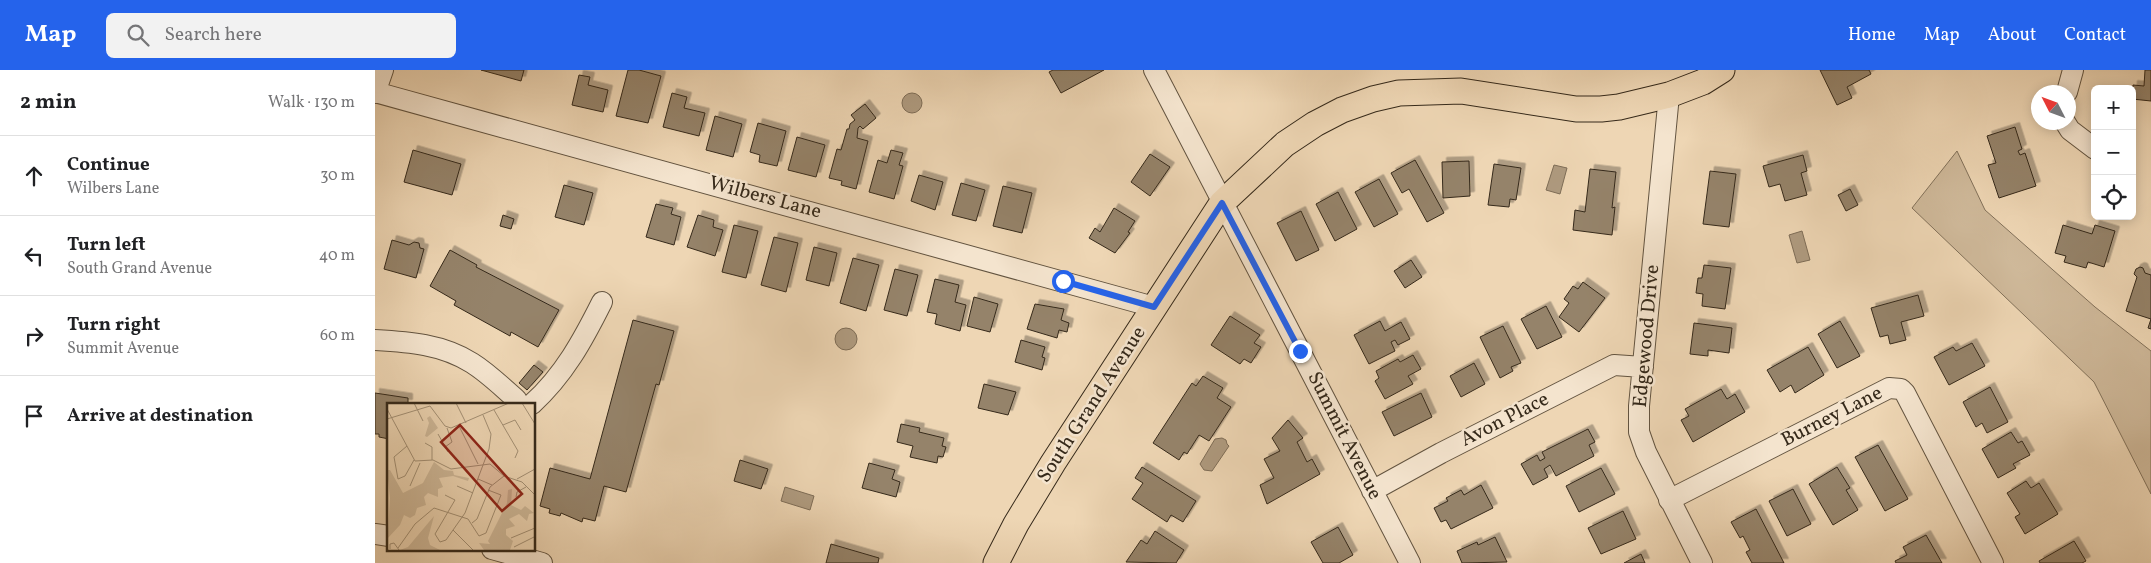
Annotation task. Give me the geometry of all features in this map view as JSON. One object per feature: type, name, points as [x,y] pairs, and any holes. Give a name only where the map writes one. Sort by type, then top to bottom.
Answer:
[{"type":"main road","name":"South Grand Avenue","points":[[996,563],[1053,463],[1222,203],[1285,144],[1315,124],[1342,110],[1373,99],[1409,92],[1461,91],[1584,109],[1619,107],[1669,95],[1703,82],[1722,70]]},
{"type":"street","points":[[375,92],[383,70]]},
{"type":"street","name":"Summit Avenue","points":[[1154,70],[1410,563]]},
{"type":"street","points":[[2069,85],[2073,70]]},
{"type":"street","name":"Wilbers Lane","points":[[375,92],[1154,307]]},
{"type":"street","name":"Edgewood Drive","points":[[1669,95],[1643,368],[1639,432],[1646,452],[1669,500],[1702,563]]},
{"type":"street","points":[[2072,130],[2091,146]]},
{"type":"street","points":[[533,403],[559,376],[575,354],[602,302]]},
{"type":"street","points":[[375,340],[415,342],[445,350],[472,363],[517,399],[519,403]]},
{"type":"street","name":"Avon Place","points":[[1372,491],[1441,452],[1614,365],[1643,368]]},
{"type":"street","name":"Burney Lane","points":[[1669,500],[1889,388],[1901,389],[1993,563]]},
{"type":"street","points":[[499,550],[542,563]]},
{"type":"shaded area","points":[[912,93],[919,96],[922,103],[919,110],[912,113],[905,110],[902,103],[905,96]]},
{"type":"shaded area","points":[[1957,151],[1985,210],[2095,307],[2151,351],[2151,494],[2094,382],[1912,208]]},
{"type":"shaded area","points":[[1554,165],[1567,168],[1560,194],[1546,190]]},
{"type":"shaded area","points":[[1802,231],[1810,260],[1797,263],[1789,235]]},
{"type":"shaded area","points":[[846,328],[854,331],[857,339],[854,347],[846,350],[838,347],[835,339],[838,331]]},
{"type":"shaded area","points":[[1222,438],[1226,440],[1229,446],[1212,471],[1204,470],[1200,464],[1215,439]]},
{"type":"shaded area","points":[[785,487],[814,496],[810,510],[781,501]]},
{"type":"building","points":[[481,70],[524,70],[521,81]]},
{"type":"building","points":[[628,70],[639,70],[661,76],[648,123],[616,116]]},
{"type":"building","points":[[1053,70],[1104,70],[1061,93],[1049,72]]},
{"type":"building","points":[[1820,70],[1869,70],[1871,74],[1847,87],[1852,98],[1837,105]]},
{"type":"building","points":[[2145,70],[2151,70],[2151,101],[2136,99],[2136,85],[2144,86]]},
{"type":"building","points":[[579,75],[590,77],[588,85],[608,90],[603,112],[572,105]]},
{"type":"building","points":[[672,93],[687,97],[684,108],[705,113],[699,136],[663,127]]},
{"type":"building","points":[[865,104],[876,118],[863,129],[860,126],[858,128],[857,138],[868,141],[856,189],[841,185],[842,181],[829,178],[837,149],[841,150],[847,129],[855,120],[851,115]]},
{"type":"building","points":[[715,116],[742,124],[733,157],[706,150]]},
{"type":"building","points":[[758,123],[786,131],[777,166],[759,162],[760,155],[750,152]]},
{"type":"building","points":[[2015,127],[2022,149],[2018,151],[2020,155],[2025,153],[2036,186],[1999,198],[1988,165],[1996,163],[1987,136]]},
{"type":"building","points":[[797,137],[825,145],[816,177],[788,170]]},
{"type":"building","points":[[413,150],[461,164],[452,195],[404,182]]},
{"type":"building","points":[[891,150],[903,153],[899,165],[903,166],[894,199],[869,192],[878,160],[887,163]]},
{"type":"building","points":[[1150,154],[1170,167],[1150,196],[1131,182]]},
{"type":"building","points":[[1803,155],[1807,171],[1801,173],[1807,195],[1785,201],[1780,184],[1769,187],[1763,166]]},
{"type":"building","points":[[1415,160],[1444,213],[1427,222],[1409,189],[1402,193],[1391,173]]},
{"type":"building","points":[[1469,161],[1470,196],[1443,198],[1442,162]]},
{"type":"building","points":[[1494,164],[1521,168],[1516,200],[1510,199],[1509,207],[1488,205]]},
{"type":"building","points":[[1590,169],[1616,172],[1612,208],[1615,207],[1612,235],[1573,230],[1575,210],[1585,212]]},
{"type":"building","points":[[1710,171],[1736,174],[1729,227],[1703,224]]},
{"type":"building","points":[[919,175],[943,182],[935,210],[911,201]]},
{"type":"building","points":[[1379,179],[1398,214],[1374,227],[1355,192]]},
{"type":"building","points":[[961,183],[985,190],[976,221],[952,215]]},
{"type":"building","points":[[564,185],[593,193],[584,225],[555,217]]},
{"type":"building","points":[[1003,186],[1032,193],[1022,233],[993,226]]},
{"type":"building","points":[[1850,189],[1858,205],[1846,211],[1838,195]]},
{"type":"building","points":[[1338,192],[1357,229],[1335,241],[1316,204]]},
{"type":"building","points":[[656,204],[673,208],[671,214],[681,217],[674,245],[646,237]]},
{"type":"building","points":[[1114,208],[1135,221],[1128,232],[1130,233],[1115,253],[1089,238],[1095,228],[1100,232]]},
{"type":"building","points":[[1301,211],[1319,250],[1296,261],[1277,223]]},
{"type":"building","points":[[503,215],[514,219],[511,229],[500,226]]},
{"type":"building","points":[[698,215],[714,220],[713,227],[723,230],[715,256],[687,247]]},
{"type":"building","points":[[734,225],[758,231],[746,278],[722,272]]},
{"type":"building","points":[[2063,225],[2092,234],[2095,225],[2115,231],[2104,267],[2088,262],[2086,268],[2064,262],[2066,256],[2055,253]]},
{"type":"building","points":[[774,237],[798,243],[786,292],[761,285]]},
{"type":"building","points":[[392,240],[409,245],[414,242],[419,243],[420,248],[424,249],[416,278],[384,269]]},
{"type":"building","points":[[814,247],[837,253],[829,286],[806,280]]},
{"type":"building","points":[[450,250],[477,265],[476,267],[559,310],[538,347],[511,332],[510,336],[454,305],[456,301],[430,286]]},
{"type":"building","points":[[853,258],[879,265],[866,311],[840,303]]},
{"type":"building","points":[[1411,260],[1422,277],[1405,288],[1394,271]]},
{"type":"building","points":[[1704,265],[1731,268],[1725,309],[1702,306],[1703,294],[1696,293],[1698,278],[1702,278]]},
{"type":"building","points":[[2143,268],[2145,273],[2151,275],[2151,319],[2126,311],[2137,277],[2134,274],[2136,269]]},
{"type":"building","points":[[895,269],[918,275],[907,316],[884,310]]},
{"type":"building","points":[[935,279],[959,285],[955,302],[966,305],[960,331],[935,324],[937,314],[927,312]]},
{"type":"building","points":[[1583,282],[1605,298],[1579,332],[1559,317],[1569,303],[1564,299],[1573,286],[1578,289]]},
{"type":"building","points":[[1918,295],[1924,316],[1901,322],[1906,340],[1890,344],[1888,335],[1880,337],[1871,308]]},
{"type":"building","points":[[974,297],[998,304],[990,332],[967,326]]},
{"type":"building","points":[[1035,304],[1064,309],[1061,320],[1069,323],[1067,332],[1059,330],[1057,338],[1027,329]]},
{"type":"building","points":[[1546,306],[1562,337],[1537,349],[1521,319]]},
{"type":"building","points":[[1230,316],[1260,335],[1254,343],[1261,347],[1251,363],[1244,359],[1240,364],[1211,345]]},
{"type":"building","points":[[633,320],[674,331],[659,385],[656,384],[626,492],[604,486],[595,521],[583,518],[582,522],[561,513],[560,516],[549,513],[550,509],[540,506],[550,468],[590,479]]},
{"type":"building","points":[[1380,321],[1385,331],[1401,322],[1410,339],[1398,345],[1395,340],[1391,342],[1395,351],[1369,364],[1354,335]]},
{"type":"building","points":[[1840,321],[1860,356],[1837,368],[1818,334]]},
{"type":"building","points":[[1694,323],[1732,328],[1729,353],[1708,350],[1708,356],[1690,354]]},
{"type":"building","points":[[1503,326],[1521,363],[1511,367],[1513,371],[1500,378],[1480,337]]},
{"type":"building","points":[[1021,340],[1045,347],[1042,357],[1045,358],[1042,370],[1015,362]]},
{"type":"building","points":[[1972,343],[1985,366],[1949,385],[1934,357],[1953,347],[1956,351]]},
{"type":"building","points":[[1808,347],[1824,375],[1795,393],[1791,385],[1780,392],[1767,370]]},
{"type":"building","points":[[1413,355],[1421,369],[1408,376],[1413,384],[1385,399],[1375,381],[1379,378],[1376,371],[1398,359],[1400,362]]},
{"type":"building","points":[[1474,363],[1485,384],[1461,397],[1450,376]]},
{"type":"building","points":[[534,365],[543,372],[527,390],[519,383]]},
{"type":"building","points":[[1203,376],[1223,388],[1217,398],[1231,407],[1209,441],[1199,435],[1187,454],[1184,452],[1179,460],[1153,443],[1192,383],[1196,386]]},
{"type":"building","points":[[984,384],[1016,392],[1008,415],[978,408]]},
{"type":"building","points":[[1990,387],[2008,422],[1987,433],[1982,423],[1976,427],[1963,402]]},
{"type":"building","points":[[1721,389],[1727,399],[1735,394],[1745,412],[1693,442],[1681,420],[1689,416],[1685,409]]},
{"type":"building","points":[[375,393],[408,398],[408,403],[387,403],[387,439],[375,434]]},
{"type":"building","points":[[1421,393],[1432,417],[1394,436],[1382,412]]},
{"type":"building","points":[[1288,420],[1303,438],[1297,442],[1307,462],[1312,459],[1320,474],[1267,504],[1260,485],[1274,478],[1264,459],[1280,451],[1272,438]]},
{"type":"building","points":[[901,424],[920,428],[919,432],[944,438],[942,446],[946,447],[943,457],[938,456],[937,463],[910,457],[913,446],[897,442]]},
{"type":"building","points":[[1588,429],[1595,442],[1589,445],[1594,456],[1556,476],[1550,465],[1544,469],[1548,477],[1533,485],[1521,464],[1537,455],[1540,461],[1545,458],[1542,452]]},
{"type":"building","points":[[2011,432],[2018,443],[2022,441],[2030,455],[2013,464],[2016,468],[1998,478],[1982,449]]},
{"type":"building","points":[[1878,445],[1908,499],[1885,511],[1855,457]]},
{"type":"building","points":[[740,460],[768,469],[761,489],[734,481]]},
{"type":"building","points":[[869,463],[895,470],[892,479],[900,482],[896,497],[862,488]]},
{"type":"building","points":[[1142,467],[1196,501],[1183,522],[1171,515],[1167,522],[1132,499],[1143,483],[1135,478]]},
{"type":"building","points":[[1837,467],[1850,488],[1846,490],[1858,510],[1833,525],[1809,484]]},
{"type":"building","points":[[1601,468],[1615,494],[1579,512],[1566,486]]},
{"type":"building","points":[[2026,481],[2031,488],[2039,483],[2058,514],[2025,534],[2015,517],[2020,514],[2007,493]]},
{"type":"building","points":[[1481,485],[1493,508],[1451,529],[1446,520],[1441,522],[1434,508],[1448,501],[1446,498],[1461,490],[1464,495]]},
{"type":"building","points":[[1793,489],[1811,524],[1787,536],[1769,501]]},
{"type":"building","points":[[1756,509],[1784,563],[1752,563],[1746,552],[1750,550],[1743,536],[1740,538],[1731,522]]},
{"type":"building","points":[[1623,511],[1636,539],[1601,554],[1588,528]]},
{"type":"building","points":[[1338,527],[1353,555],[1339,563],[1323,563],[1311,542]]},
{"type":"building","points":[[1155,531],[1184,550],[1176,563],[1126,562],[1141,540],[1147,544]]},
{"type":"building","points":[[1926,535],[1942,563],[1896,563],[1895,561],[1907,555],[1903,547]]},
{"type":"building","points":[[1495,537],[1507,562],[1462,563],[1457,551],[1477,542],[1478,545]]},
{"type":"building","points":[[2074,541],[2086,561],[2082,563],[2040,563],[2039,561]]},
{"type":"building","points":[[831,544],[879,558],[878,563],[826,563]]},
{"type":"building","points":[[1641,554],[1645,563],[1624,563]]},
{"type":"route","points":[[1063,281],[1154,307],[1222,203],[1300,351]]}]
